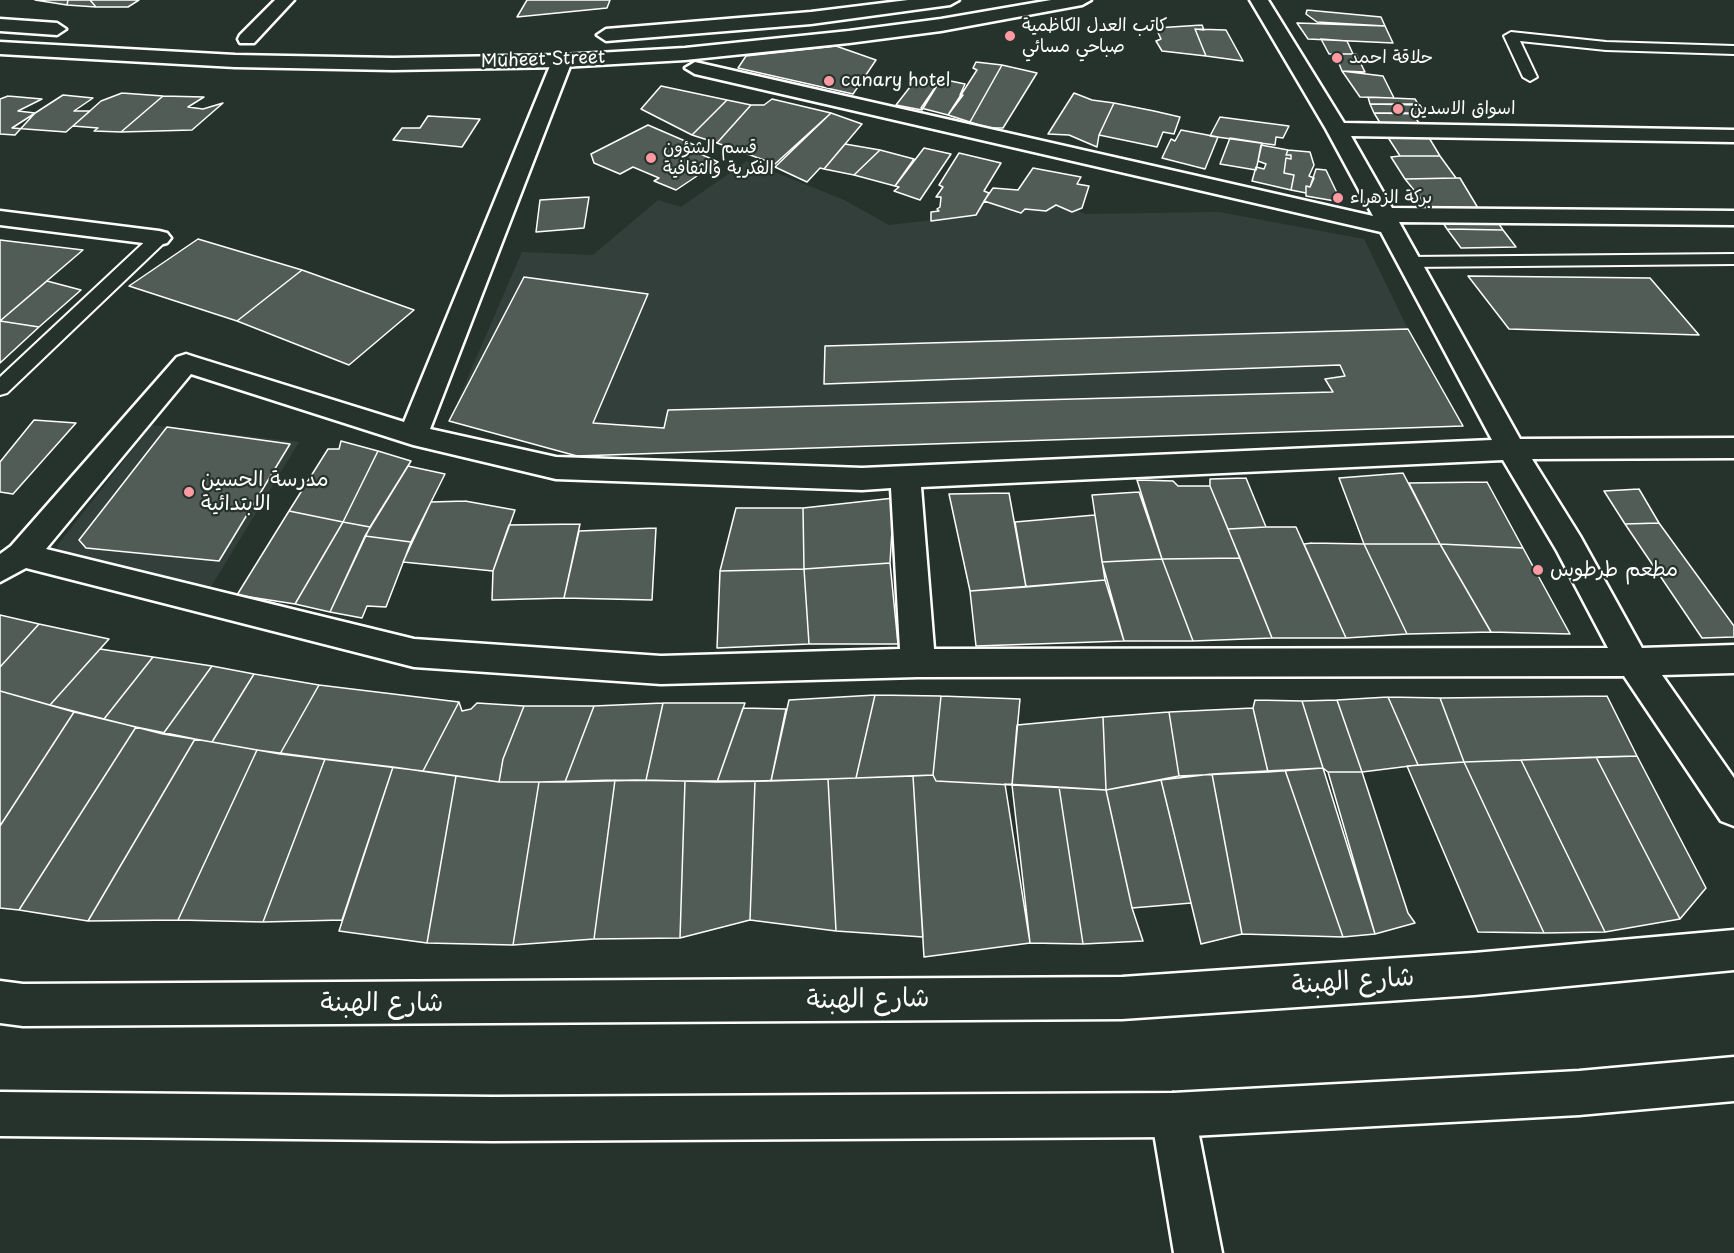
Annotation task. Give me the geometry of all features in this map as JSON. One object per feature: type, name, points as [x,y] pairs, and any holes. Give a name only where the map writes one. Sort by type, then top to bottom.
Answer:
[{"type":"street","points":[[248,39],[285,0]]},
{"type":"street","name":"Muheet Street","points":[[585,37],[698,29],[950,0]]},
{"type":"street","name":"Muheet Street","points":[[0,48],[234,61],[393,64],[562,61],[685,54],[849,37],[942,25],[1082,0]]},
{"type":"street","points":[[1259,0],[1337,129],[1511,448],[1569,544],[1633,662],[1734,809]]},
{"type":"street","points":[[0,25],[77,30]]},
{"type":"street","points":[[225,38],[268,40]]},
{"type":"street","points":[[413,435],[562,61]]},
{"type":"street","points":[[695,68],[1387,221],[1734,218]]},
{"type":"street","points":[[1337,129],[1734,136]]},
{"type":"street","points":[[1697,136],[1734,154]]},
{"type":"street","points":[[0,218],[159,238]]},
{"type":"street","points":[[1734,448],[1511,448],[862,479],[556,468],[413,435],[186,363],[11,562],[414,653],[661,670],[918,663],[1633,662],[1734,659]]},
{"type":"street","points":[[906,477],[918,663]]},
{"type":"street","name":"شارع الهبنة","points":[[0,1002],[23,1005],[1122,998],[1473,974],[1734,950]]},
{"type":"street","points":[[0,1114],[493,1119],[1173,1115],[1579,1093],[1734,1079]]},
{"type":"street","points":[[1173,1115],[1198,1253]]},
{"type":"lane","points":[[1530,77],[1511,36],[1606,46],[1734,50]]},
{"type":"lane","points":[[0,388],[159,238]]},
{"type":"lane","points":[[1409,262],[1734,259]]},
{"type":"shaded area","points":[[747,161],[844,200],[889,225],[976,215],[984,201],[1021,213],[1025,209],[1046,211],[1056,205],[1072,212],[1078,211],[1085,214],[1219,212],[1364,239],[1408,329],[1463,426],[577,456],[449,421],[522,252],[593,255],[658,200],[681,207]]},
{"type":"shaded area","name":"مدرسة الحسين الابتدائية","points":[[152,425],[299,442],[206,595],[64,564],[57,546]]},
{"type":"building","points":[[35,0],[68,0],[67,5]]},
{"type":"building","points":[[68,0],[90,0],[96,7],[67,5]]},
{"type":"building","points":[[90,0],[139,0],[128,7],[96,7]]},
{"type":"building","points":[[527,0],[610,0],[607,8],[517,17]]},
{"type":"building","points":[[1307,10],[1381,17],[1385,26],[1317,22],[1306,14]]},
{"type":"building","points":[[1297,23],[1385,26],[1393,43],[1308,39]]},
{"type":"building","points":[[1202,25],[1204,30],[1195,29],[1206,56],[1162,51],[1156,41],[1161,39],[1156,28]]},
{"type":"building","points":[[1195,29],[1226,30],[1243,61],[1206,56]]},
{"type":"building","points":[[1321,39],[1347,41],[1353,54],[1329,54]]},
{"type":"building","name":"canary hotel","points":[[836,46],[876,60],[853,94],[738,68],[746,56]]},
{"type":"building","points":[[1334,54],[1356,54],[1365,72],[1342,71],[1338,61],[1332,58]]},
{"type":"building","points":[[976,62],[1002,65],[970,122],[948,115],[977,70],[973,68]]},
{"type":"building","points":[[1002,65],[1037,73],[1003,128],[988,128],[970,122]]},
{"type":"building","points":[[1342,71],[1383,76],[1394,98],[1360,97]]},
{"type":"building","points":[[928,76],[941,79],[922,110],[896,105],[917,78],[926,80]]},
{"type":"building","points":[[941,79],[965,84],[960,95],[963,95],[948,115],[921,108]]},
{"type":"building","points":[[661,86],[727,100],[692,135],[641,109]]},
{"type":"building","points":[[122,93],[163,96],[121,132],[94,131],[98,128],[73,126],[101,101]]},
{"type":"building","points":[[1074,93],[1092,100],[1114,103],[1099,135],[1097,147],[1069,135],[1048,134]]},
{"type":"building","points":[[63,95],[93,98],[74,111],[90,111],[66,132],[12,128]]},
{"type":"building","points":[[8,96],[42,99],[18,111],[35,113],[15,135],[0,134],[0,99]]},
{"type":"building","points":[[163,96],[204,97],[188,107],[203,109],[223,103],[192,130],[121,132]]},
{"type":"building","points":[[1368,97],[1415,99],[1418,104],[1370,104]]},
{"type":"building","points":[[772,99],[831,113],[775,164],[717,143],[751,105],[764,105]]},
{"type":"building","points":[[727,100],[751,105],[717,143],[692,135]]},
{"type":"building","points":[[1114,103],[1180,117],[1174,134],[1163,132],[1157,147],[1099,135]]},
{"type":"building","name":"اسواق الاسدين","points":[[1370,104],[1420,105],[1425,114],[1374,113]]},
{"type":"building","points":[[831,113],[862,124],[824,169],[820,168],[807,182],[775,167]]},
{"type":"building","points":[[1374,113],[1412,113],[1422,127],[1382,126]]},
{"type":"building","points":[[428,116],[480,119],[462,147],[393,140],[402,128],[420,128]]},
{"type":"building","points":[[1220,117],[1289,126],[1283,138],[1276,137],[1275,145],[1210,136]]},
{"type":"building","name":"قسم الشؤون الفكرية والثقافية","points":[[648,125],[699,147],[694,151],[718,162],[676,190],[654,181],[659,178],[633,167],[620,174],[594,163],[591,154]]},
{"type":"building","points":[[1181,130],[1218,137],[1205,169],[1162,158],[1171,139],[1175,141]]},
{"type":"building","points":[[1428,136],[1440,156],[1400,156],[1389,139],[1390,137]]},
{"type":"building","points":[[1230,138],[1262,143],[1256,170],[1220,164]]},
{"type":"building","points":[[845,144],[880,150],[854,175],[824,169]]},
{"type":"building","points":[[1261,145],[1288,150],[1286,155],[1291,155],[1291,159],[1286,158],[1284,173],[1294,175],[1291,190],[1252,181],[1256,167],[1264,169],[1266,164],[1258,161]]},
{"type":"building","points":[[924,148],[951,154],[920,200],[894,191],[899,187],[895,186]]},
{"type":"building","points":[[880,150],[914,159],[895,186],[854,175]]},
{"type":"building","points":[[1288,150],[1310,152],[1314,165],[1309,176],[1314,178],[1310,187],[1306,186],[1306,193],[1291,190],[1294,175],[1284,173],[1286,158],[1291,159],[1291,155],[1286,155]]},
{"type":"building","points":[[959,153],[1001,163],[984,191],[989,193],[976,215],[931,221],[931,212],[939,211],[937,209],[940,207],[941,197],[936,197],[943,187],[939,185]]},
{"type":"building","points":[[1440,156],[1456,178],[1405,179],[1391,157]]},
{"type":"building","points":[[1033,168],[1081,177],[1077,184],[1089,186],[1082,208],[1072,212],[1056,205],[1046,211],[1025,209],[1021,213],[984,201],[993,188],[1018,190]]},
{"type":"building","points":[[1316,169],[1326,170],[1338,195],[1335,201],[1306,196],[1306,186],[1310,187]]},
{"type":"building","points":[[1460,178],[1478,208],[1440,209],[1427,206],[1405,179]]},
{"type":"building","points":[[589,197],[584,228],[536,232],[540,200]]},
{"type":"building","points":[[1440,218],[1495,218],[1503,230],[1447,229]]},
{"type":"building","points":[[1447,229],[1503,230],[1516,247],[1461,248]]},
{"type":"building","points":[[198,239],[302,270],[237,321],[129,286]]},
{"type":"building","points":[[0,240],[83,250],[0,321]]},
{"type":"building","points":[[302,270],[414,310],[349,365],[237,321]]},
{"type":"building","points":[[1468,276],[1650,278],[1699,335],[1509,329]]},
{"type":"building","points":[[524,277],[648,294],[593,423],[664,428],[668,410],[1333,392],[1325,379],[1345,376],[1340,365],[824,384],[825,346],[1408,329],[1463,426],[577,456],[449,421]]},
{"type":"building","points":[[47,281],[81,290],[39,327],[0,321]]},
{"type":"building","points":[[0,321],[39,327],[0,363]]},
{"type":"building","points":[[34,420],[76,423],[13,494],[0,492],[0,462]]},
{"type":"building","name":"مدرسة الحسين الابتدائية","points":[[167,427],[290,444],[219,561],[86,548],[79,540]]},
{"type":"building","points":[[341,441],[378,451],[343,522],[289,511],[328,449],[339,449]]},
{"type":"building","points":[[378,451],[411,461],[370,527],[343,522]]},
{"type":"building","points":[[408,466],[445,474],[411,542],[365,536]]},
{"type":"building","points":[[1403,473],[1440,544],[1364,544],[1339,478]]},
{"type":"building","points":[[1246,478],[1266,527],[1228,529],[1210,486],[1210,479]]},
{"type":"building","points":[[1137,480],[1173,481],[1178,486],[1210,486],[1240,558],[1162,559]]},
{"type":"building","points":[[1487,482],[1523,548],[1440,544],[1409,483]]},
{"type":"building","points":[[1639,489],[1659,523],[1625,524],[1604,491]]},
{"type":"building","points":[[1139,492],[1162,559],[1102,562],[1092,495]]},
{"type":"building","points":[[1009,493],[1026,587],[970,591],[949,494]]},
{"type":"building","points":[[894,498],[890,563],[804,569],[803,508]]},
{"type":"building","points":[[465,501],[515,510],[493,571],[403,562],[431,502]]},
{"type":"building","points":[[736,508],[803,508],[804,569],[720,571]]},
{"type":"building","points":[[289,511],[343,522],[295,604],[237,595]]},
{"type":"building","points":[[1095,515],[1105,580],[1026,587],[1015,522]]},
{"type":"building","points":[[343,522],[370,527],[330,612],[295,604]]},
{"type":"building","points":[[1659,523],[1734,626],[1734,637],[1702,638],[1625,524]]},
{"type":"building","points":[[580,524],[564,598],[492,600],[493,571],[509,525]]},
{"type":"building","points":[[1296,527],[1346,638],[1272,638],[1228,529]]},
{"type":"building","points":[[656,528],[652,600],[564,598],[579,531]]},
{"type":"building","points":[[365,536],[411,542],[386,607],[367,606],[362,618],[330,612]]},
{"type":"building","points":[[1304,544],[1364,544],[1407,634],[1346,638]]},
{"type":"building","points":[[1364,544],[1440,544],[1491,632],[1407,634]]},
{"type":"building","points":[[1440,544],[1523,548],[1570,634],[1491,632]]},
{"type":"building","points":[[1240,558],[1272,638],[1193,641],[1162,559]]},
{"type":"building","points":[[1162,559],[1193,641],[1124,641],[1102,562]]},
{"type":"building","points":[[890,563],[898,644],[809,644],[804,569]]},
{"type":"building","points":[[804,569],[809,644],[717,648],[720,571]]},
{"type":"building","points":[[1105,580],[1124,641],[976,646],[970,591]]},
{"type":"building","points":[[0,615],[39,624],[0,667]]},
{"type":"building","points":[[39,624],[109,639],[50,705],[0,691],[0,667]]},
{"type":"building","points":[[100,649],[153,657],[104,719],[50,705]]},
{"type":"building","points":[[153,657],[212,666],[163,734],[104,719]]},
{"type":"building","points":[[212,666],[254,674],[212,742],[163,734]]},
{"type":"building","points":[[254,674],[319,685],[280,754],[212,742]]},
{"type":"building","points":[[319,685],[459,702],[423,771],[280,754]]},
{"type":"building","points":[[0,691],[74,712],[0,826]]},
{"type":"building","points":[[875,695],[856,778],[771,781],[789,700]]},
{"type":"building","points":[[875,695],[941,696],[933,775],[856,778]]},
{"type":"building","points":[[941,696],[1020,699],[1012,785],[936,781],[933,775]]},
{"type":"building","points":[[1607,696],[1637,756],[1464,762],[1440,698]]},
{"type":"building","points":[[1388,697],[1418,765],[1362,772],[1337,700]]},
{"type":"building","points":[[1388,697],[1440,698],[1464,762],[1418,765]]},
{"type":"building","points":[[1255,700],[1302,701],[1323,768],[1268,772],[1253,708]]},
{"type":"building","points":[[1337,700],[1362,772],[1328,772],[1323,768],[1302,701]]},
{"type":"building","points":[[459,702],[462,711],[471,709],[477,703],[524,706],[503,759],[499,782],[423,771]]},
{"type":"building","points":[[663,703],[646,780],[565,782],[594,706]]},
{"type":"building","points":[[663,703],[745,703],[717,782],[646,780]]},
{"type":"building","points":[[524,706],[594,706],[565,782],[499,782],[503,759]]},
{"type":"building","points":[[743,708],[786,709],[771,781],[717,782]]},
{"type":"building","points":[[1253,708],[1268,772],[1179,776],[1169,712]]},
{"type":"building","points":[[74,712],[136,727],[19,910],[0,908],[0,826]]},
{"type":"building","points":[[1169,712],[1179,776],[1106,790],[1103,717]]},
{"type":"building","points":[[1103,717],[1106,790],[1012,785],[1017,725]]},
{"type":"building","points":[[136,727],[195,739],[88,921],[19,910]]},
{"type":"building","points":[[195,739],[257,750],[178,920],[88,921]]},
{"type":"building","points":[[257,750],[325,759],[263,922],[178,920]]},
{"type":"building","points":[[1637,756],[1706,888],[1680,919],[1596,757]]},
{"type":"building","points":[[1596,757],[1680,919],[1605,932],[1521,760]]},
{"type":"building","points":[[325,759],[393,767],[342,920],[263,922]]},
{"type":"building","points":[[1521,760],[1605,932],[1544,933],[1464,762]]},
{"type":"building","points":[[1464,762],[1544,933],[1478,932],[1407,766]]},
{"type":"building","points":[[393,767],[456,776],[427,943],[339,931]]},
{"type":"building","points":[[1323,768],[1328,772],[1362,772],[1408,913],[1415,923],[1375,934]]},
{"type":"building","points":[[1323,768],[1328,772],[1375,934],[1343,937],[1285,770]]},
{"type":"building","points":[[1285,770],[1343,937],[1242,934],[1212,774]]},
{"type":"building","points":[[1212,774],[1242,934],[1201,944],[1161,780]]},
{"type":"building","points":[[933,775],[936,781],[1012,785],[1030,943],[924,957],[913,776]]},
{"type":"building","points":[[456,776],[499,782],[539,782],[513,945],[427,943]]},
{"type":"building","points":[[913,776],[923,937],[836,931],[828,779]]},
{"type":"building","points":[[828,779],[836,931],[750,920],[755,781]]},
{"type":"building","points":[[615,780],[685,781],[680,938],[594,939]]},
{"type":"building","points":[[615,780],[594,939],[513,945],[539,782]]},
{"type":"building","points":[[1161,780],[1191,903],[1132,908],[1106,790]]},
{"type":"building","points":[[685,781],[755,781],[750,920],[680,938]]},
{"type":"building","points":[[1005,784],[1059,787],[1083,944],[1030,943]]},
{"type":"building","points":[[1059,787],[1106,790],[1132,908],[1143,941],[1083,944]]},
{"type":"place","name":"كاتب العدل الكاظمية صباحي مسائي","points":[[1010,36]]},
{"type":"place","name":"حلاقة احمد","points":[[1337,58]]},
{"type":"place","name":"canary hotel","points":[[829,81]]},
{"type":"place","name":"اسواق الاسدين","points":[[1398,109]]},
{"type":"place","name":"قسم الشؤون الفكرية والثقافية","points":[[651,158]]},
{"type":"place","name":"بركة الزهراء","points":[[1338,198]]},
{"type":"place","name":"مدرسة الحسين الابتدائية","points":[[189,492]]},
{"type":"place","name":"مطعم طرطوس","points":[[1538,570]]}]
